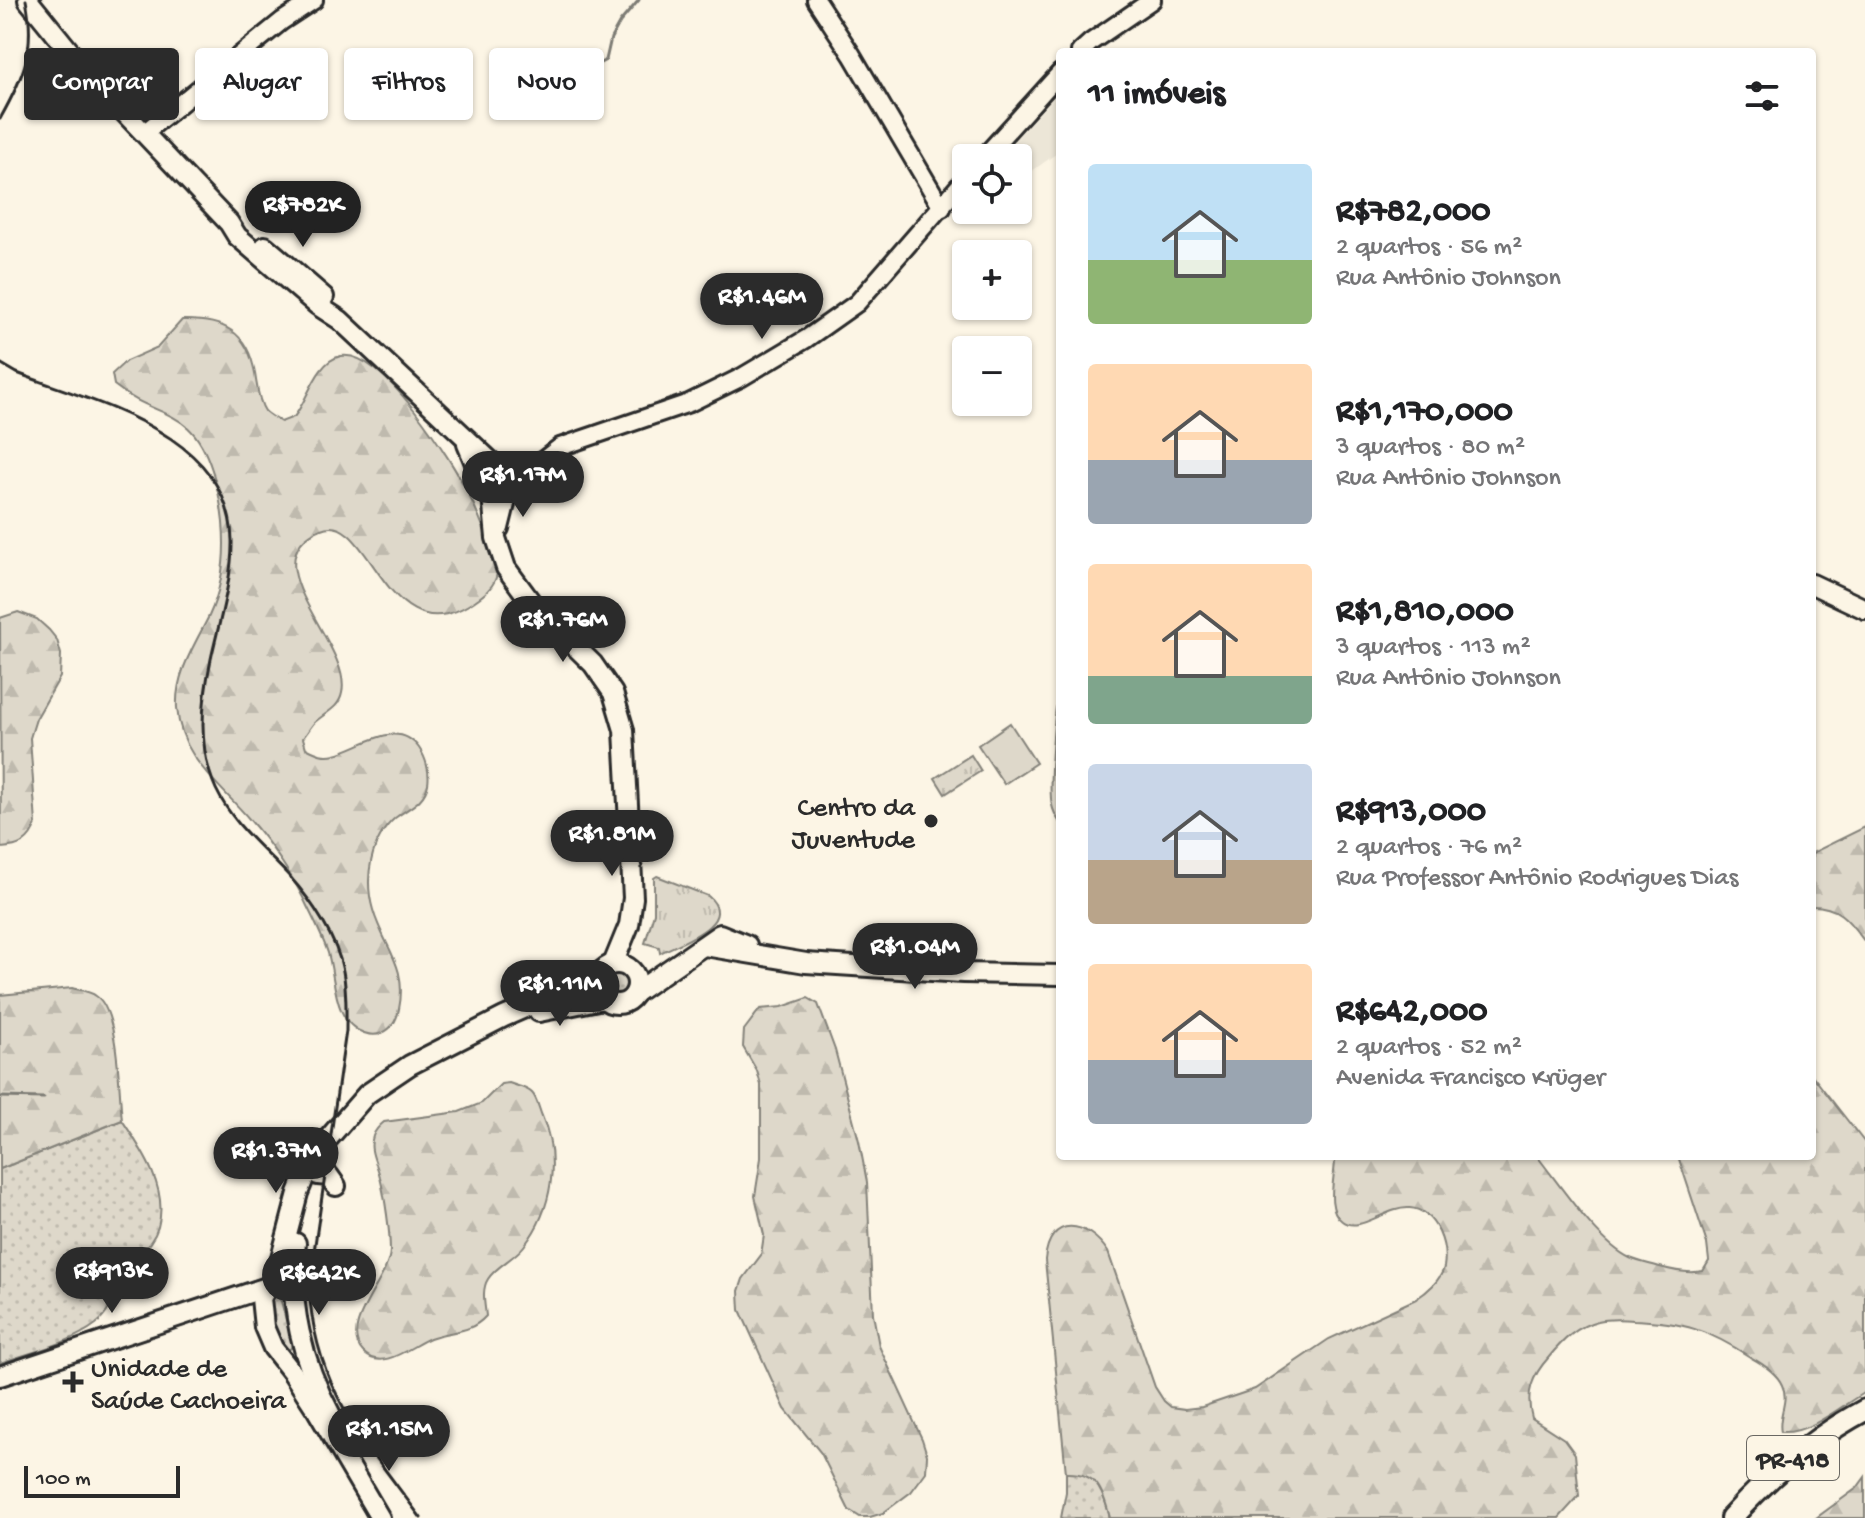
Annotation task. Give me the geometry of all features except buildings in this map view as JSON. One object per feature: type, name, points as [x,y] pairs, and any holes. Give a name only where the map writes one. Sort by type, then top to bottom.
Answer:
[{"type":"highway","name":"PR-418","points":[[1731,1518],[1776,1472],[1865,1410]]},
{"type":"main road","points":[[28,0],[88,74],[229,223],[244,229],[270,257],[324,296],[340,320],[463,434],[500,482],[496,538],[506,568],[534,606],[593,664],[613,693],[624,730],[629,801],[626,814],[633,898],[621,975],[621,1004],[608,1003],[597,988],[621,975]]},
{"type":"main road","points":[[1816,586],[1865,609]]},
{"type":"main road","points":[[389,1518],[326,1405],[304,1347],[293,1294],[293,1259],[299,1227],[308,1195],[331,1140],[367,1094],[410,1065],[516,1011],[621,975],[664,971],[720,934],[776,956]]},
{"type":"main road","points":[[705,946],[821,964],[963,973],[1056,975]]},
{"type":"main road","points":[[380,1518],[316,1409],[278,1355],[264,1327],[265,1293],[280,1265],[298,1193],[313,1156],[391,1090],[509,1024],[560,1006],[603,999]]},
{"type":"main road","points":[[318,1175],[329,1176],[336,1186]]},
{"type":"main road","points":[[0,1376],[238,1294],[265,1293],[282,1286],[293,1294]]},
{"type":"main road","points":[[278,1355],[286,1359],[294,1358],[304,1347]]},
{"type":"street","points":[[144,133],[282,21],[314,0]]},
{"type":"street","points":[[816,0],[942,208]]},
{"type":"street","points":[[1085,48],[1152,0]]},
{"type":"street","points":[[996,144],[1056,77]]},
{"type":"street","points":[[500,482],[572,441],[664,413],[699,398],[806,339],[857,303],[952,196]]},
{"type":"shaded area","points":[[1056,95],[1056,154],[1032,171],[1032,144],[1012,144]]},
{"type":"green space","points":[[182,320],[221,325],[240,338],[252,359],[263,407],[281,422],[294,417],[319,373],[332,359],[341,356],[358,359],[376,370],[415,410],[461,479],[488,540],[497,569],[492,586],[479,598],[448,614],[422,613],[402,601],[354,540],[339,528],[321,529],[301,543],[294,561],[298,582],[341,673],[340,698],[303,738],[306,748],[331,755],[378,737],[400,735],[419,748],[428,770],[428,784],[423,796],[387,827],[371,861],[370,898],[398,968],[401,994],[397,1016],[391,1026],[380,1034],[364,1033],[346,1020],[337,999],[326,947],[296,885],[258,829],[204,770],[180,726],[177,708],[179,684],[216,599],[220,581],[224,544],[221,506],[212,470],[194,434],[172,416],[114,385],[112,374],[126,361],[158,347]]},
{"type":"green space","points":[[18,612],[37,619],[57,640],[61,654],[60,677],[36,719],[30,738],[36,824],[23,842],[1,848],[0,618]]},
{"type":"green space","points":[[1056,713],[1056,814],[1051,796]]},
{"type":"green space","points":[[1010,723],[1036,763],[1004,784],[978,745]]},
{"type":"green space","points":[[971,755],[981,771],[945,794],[935,778]]},
{"type":"green space","points":[[1865,827],[1865,942],[1849,921],[1837,912],[1816,906],[1816,851]]},
{"type":"green space","points":[[657,876],[708,896],[716,906],[717,915],[703,931],[660,953],[659,947],[645,943],[654,913],[654,878]]},
{"type":"green space","points":[[617,971],[627,975],[631,985],[627,995],[617,999],[607,995],[603,985],[607,975]]},
{"type":"green space","points":[[72,988],[96,996],[104,1004],[114,1035],[122,1120],[0,1169],[0,995]]},
{"type":"green space","points":[[808,998],[818,1004],[835,1050],[859,1141],[867,1182],[873,1314],[879,1346],[927,1455],[926,1472],[911,1492],[883,1513],[870,1517],[860,1517],[849,1510],[821,1453],[785,1409],[740,1310],[739,1291],[743,1279],[761,1255],[764,1235],[755,1196],[761,1158],[761,1085],[743,1047],[744,1030],[760,1009],[782,1007]]},
{"type":"green space","points":[[1816,1080],[1865,1143],[1865,1392],[1814,1424],[1781,1432],[1784,1391],[1780,1381],[1764,1365],[1721,1340],[1681,1325],[1602,1320],[1583,1326],[1559,1345],[1534,1378],[1530,1393],[1532,1418],[1564,1439],[1575,1454],[1579,1496],[1559,1518],[1110,1518],[1105,1499],[1092,1479],[1077,1473],[1066,1473],[1045,1260],[1048,1245],[1061,1229],[1080,1228],[1090,1233],[1108,1252],[1155,1387],[1171,1407],[1185,1409],[1202,1407],[1255,1389],[1329,1339],[1416,1299],[1440,1276],[1445,1254],[1439,1232],[1428,1216],[1415,1209],[1402,1208],[1364,1223],[1352,1225],[1342,1221],[1333,1208],[1332,1200],[1335,1160],[1540,1160],[1605,1240],[1633,1259],[1671,1270],[1703,1271],[1709,1261],[1707,1244],[1679,1160],[1816,1160]]},
{"type":"green space","points":[[509,1083],[534,1095],[551,1149],[551,1183],[534,1232],[520,1251],[488,1279],[484,1293],[486,1316],[480,1322],[467,1329],[430,1338],[388,1359],[371,1358],[357,1341],[357,1329],[360,1316],[388,1263],[390,1251],[384,1194],[372,1152],[377,1128],[384,1122],[459,1112],[482,1103],[501,1084]]},
{"type":"green space","points":[[122,1120],[145,1157],[157,1184],[160,1213],[156,1233],[127,1272],[110,1306],[96,1324],[62,1342],[0,1363],[0,1169]]},
{"type":"green space","points":[[271,1297],[281,1301],[292,1343],[286,1351],[280,1348],[266,1305]]},
{"type":"green space","points":[[1081,1472],[1097,1485],[1110,1518],[1061,1518],[1066,1473]]},
{"type":"green space","points":[[1865,1477],[1865,1518],[1816,1518],[1857,1488]]},
{"type":"waterway","points":[[604,61],[620,22],[639,0]]},
{"type":"waterway","points":[[0,1097],[44,1098]]},
{"type":"railway","points":[[0,119],[26,62],[30,33],[26,0]]},
{"type":"railway","points":[[0,363],[17,373],[120,411],[154,428],[184,448],[209,473],[225,503],[232,554],[205,692],[203,724],[206,757],[216,789],[231,814],[315,909],[335,946],[345,986],[346,1031],[309,1286],[313,1322],[332,1384],[346,1411],[421,1518]]},
{"type":"place","name":"Centro da Juventude","points":[[931,821]]},
{"type":"place","name":"Unidade de Saúde Cachoeira","points":[[73,1382]]}]
